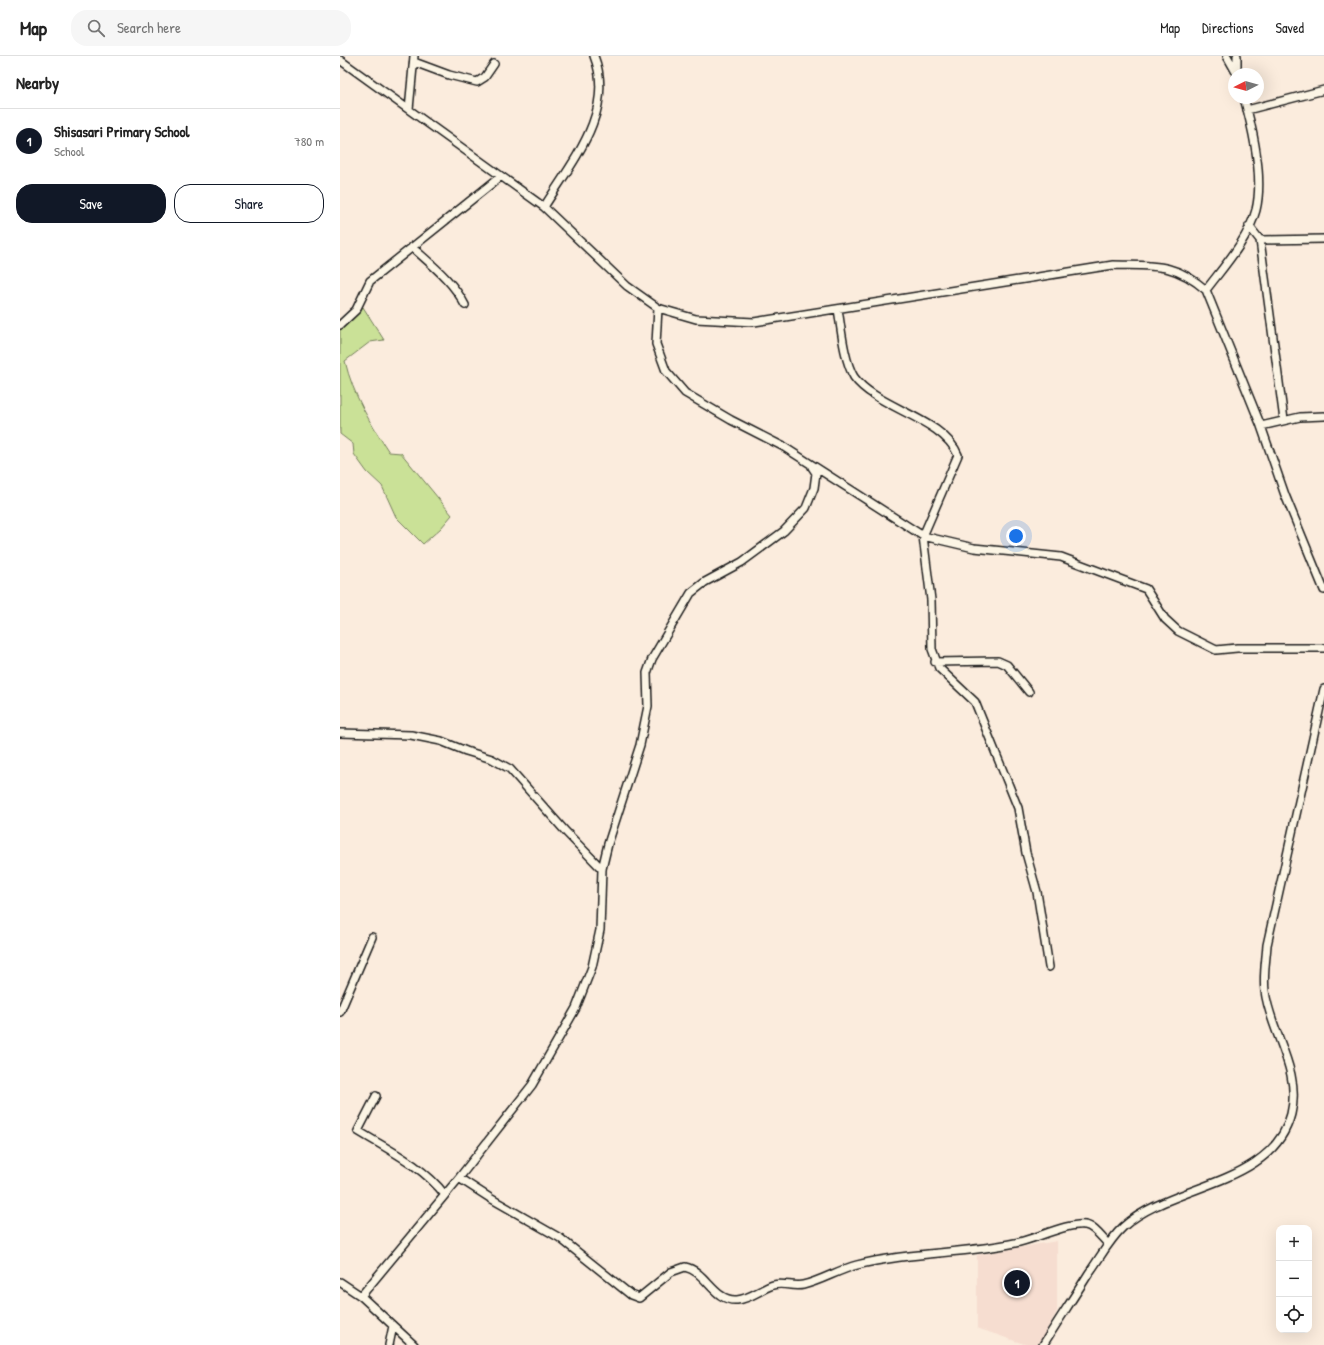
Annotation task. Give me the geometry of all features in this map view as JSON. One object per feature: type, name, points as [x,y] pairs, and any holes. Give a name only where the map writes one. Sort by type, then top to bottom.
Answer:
[{"type":"street","points":[[544,207],[589,135],[595,120],[600,91],[594,56]]},
{"type":"street","points":[[1227,56],[1234,68]]},
{"type":"street","points":[[1237,56],[1237,68]]},
{"type":"street","points":[[408,109],[414,59],[449,75],[477,82],[485,77],[494,64]]},
{"type":"street","points":[[340,60],[500,177],[544,207],[627,286],[658,308],[696,319],[754,322],[1114,266],[1153,266],[1172,269],[1192,278],[1206,290],[1261,426],[1285,495],[1324,590]]},
{"type":"street","points":[[1247,110],[1324,90]]},
{"type":"street","points":[[1206,290],[1237,248],[1256,210],[1259,179],[1246,104]]},
{"type":"street","points":[[340,325],[356,310],[370,281],[500,177]]},
{"type":"street","points":[[1249,226],[1260,240],[1284,420]]},
{"type":"street","points":[[1260,240],[1324,239]]},
{"type":"street","points":[[412,247],[442,274],[459,293],[465,306]]},
{"type":"street","points":[[658,308],[656,344],[666,371],[685,394],[731,420],[784,447],[812,467],[923,536],[974,548],[1061,557],[1146,589],[1165,619],[1178,631],[1216,650],[1237,648],[1324,648]]},
{"type":"street","points":[[838,309],[848,360],[853,375],[862,386],[890,404],[924,421],[942,435],[958,454],[923,536],[931,600],[932,649],[936,662],[944,672],[975,702],[1018,808],[1026,853],[1037,892],[1049,967]]},
{"type":"street","points":[[1261,426],[1300,417],[1324,416]]},
{"type":"street","points":[[361,1296],[459,1178],[532,1085],[576,1008],[592,967],[600,930],[602,869],[608,844],[640,745],[648,706],[647,673],[652,659],[691,593],[705,582],[742,562],[784,531],[806,508],[814,488],[816,473],[812,467]]},
{"type":"street","points":[[936,662],[998,661],[1007,666],[1029,692]]},
{"type":"street","points":[[1043,1345],[1108,1244],[1124,1227],[1153,1207],[1251,1165],[1275,1144],[1288,1123],[1291,1114],[1293,1094],[1292,1082],[1281,1040],[1267,1000],[1264,978],[1267,945],[1324,689]]},
{"type":"street","points":[[340,734],[411,735],[441,741],[492,759],[510,769],[566,832],[602,869]]},
{"type":"street","points":[[340,1012],[372,937]]},
{"type":"street","points":[[376,1096],[358,1131],[418,1168],[435,1182],[445,1195]]},
{"type":"street","points":[[459,1178],[490,1198],[560,1238],[632,1295],[639,1298],[671,1272],[685,1267],[699,1274],[723,1297],[736,1300],[748,1297],[775,1285],[792,1286],[807,1284],[835,1272],[857,1265],[890,1259],[949,1254],[1016,1243],[1078,1225],[1090,1227],[1108,1244]]},
{"type":"street","points":[[340,1282],[361,1296],[414,1345]]},
{"type":"street","points":[[389,1345],[393,1326]]},
{"type":"shaded area","points":[[1057,1241],[1057,1311],[1039,1345],[1027,1345],[977,1328],[977,1255]]},
{"type":"green space","points":[[363,307],[384,340],[370,342],[345,361],[357,397],[389,452],[401,453],[452,515],[441,528],[423,544],[396,517],[382,486],[367,472],[354,454],[353,444],[340,434],[340,329],[355,317]]},
{"type":"place","name":"Shisasari Primary School","points":[[1017,1283]]}]
